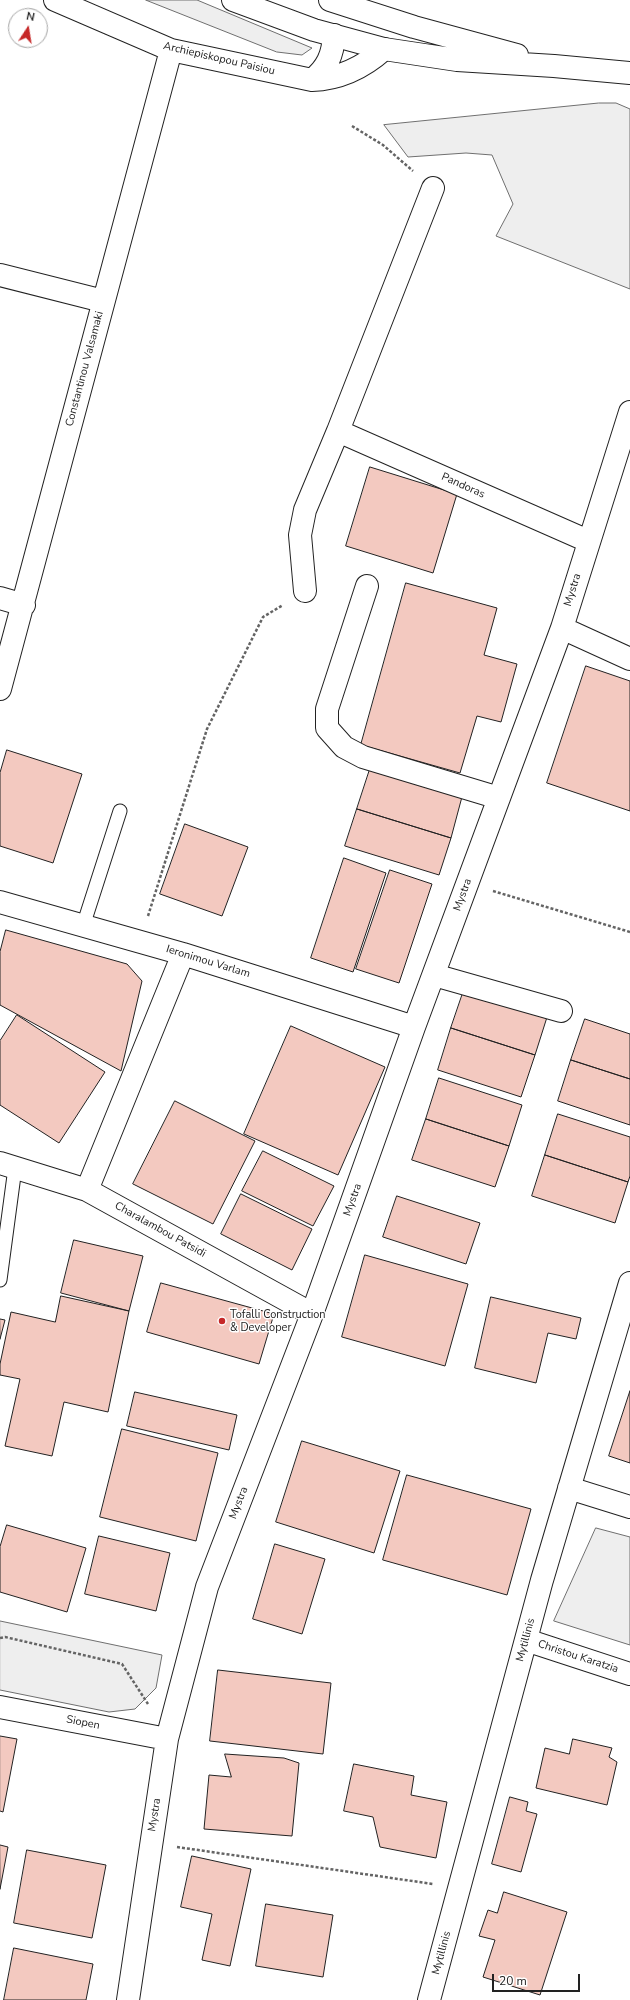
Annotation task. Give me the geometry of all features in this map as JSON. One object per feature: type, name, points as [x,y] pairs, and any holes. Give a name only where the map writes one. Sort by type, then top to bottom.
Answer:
[{"type":"street","name":"Archiepiskopou Paisiou","points":[[55,0],[171,50],[312,80],[328,80],[361,67],[373,60],[384,49]]},
{"type":"street","points":[[233,0],[280,18],[384,49],[457,60],[554,66],[630,73]]},
{"type":"street","points":[[330,0],[414,27],[458,38],[554,66]]},
{"type":"street","points":[[312,80],[321,73],[328,63],[334,48],[334,35]]},
{"type":"street","name":"Constantinou Valsamaki","points":[[0,689],[24,605],[103,301],[171,50]]},
{"type":"street","points":[[305,591],[300,535],[305,510],[338,431],[433,188]]},
{"type":"street","points":[[0,275],[103,301]]},
{"type":"street","name":"Mystra","points":[[128,2000],[150,1843],[169,1730],[207,1587],[312,1314],[414,1027],[562,628],[588,541],[630,412]]},
{"type":"street","name":"Pandoras","points":[[338,431],[588,541]]},
{"type":"street","points":[[367,586],[326,709],[327,728],[344,747],[363,757],[499,798]]},
{"type":"street","points":[[0,598],[24,605]]},
{"type":"street","points":[[562,628],[630,660]]},
{"type":"street","name":"Ieronimou Varlam","points":[[0,902],[183,954],[414,1027]]},
{"type":"street","points":[[87,1190],[183,954]]},
{"type":"street","points":[[434,975],[561,1011]]},
{"type":"street","name":"Charalambou Patsidi","points":[[8,1165],[87,1190],[312,1314]]},
{"type":"street","name":"Mytillinis","points":[[429,2000],[526,1640],[569,1488],[630,1283]]},
{"type":"street","points":[[569,1488],[630,1507]]},
{"type":"street","name":"Christou Karatzia","points":[[526,1640],[630,1674]]},
{"type":"street","name":"Siopen","points":[[0,1707],[169,1730]]},
{"type":"lane","points":[[83,926],[120,811]]},
{"type":"lane","points":[[0,1280],[8,1165]]},
{"type":"path","points":[[352,126],[383,145],[433,188]]},
{"type":"path","points":[[140,942],[207,729],[263,617],[305,591]]},
{"type":"path","points":[[468,883],[630,932]]},
{"type":"path","points":[[0,1638],[5,1636],[122,1664],[147,1704],[169,1730]]},
{"type":"path","points":[[150,1843],[459,1888]]},
{"type":"shaded area","points":[[146,0],[197,0],[312,48],[302,55],[277,52]]},
{"type":"shaded area","points":[[599,103],[616,103],[630,109],[630,289],[496,236],[513,204],[492,155],[466,153],[408,157],[384,125]]},
{"type":"shaded area","points":[[596,1528],[630,1537],[630,1645],[554,1621]]},
{"type":"shaded area","points":[[0,1621],[162,1655],[156,1688],[135,1709],[109,1712],[0,1690]]},
{"type":"building","points":[[370,467],[457,494],[433,573],[346,546]]},
{"type":"building","points":[[406,583],[497,608],[484,655],[517,664],[501,722],[477,716],[460,773],[361,745]]},
{"type":"building","points":[[586,666],[630,681],[630,811],[547,783]]},
{"type":"building","points":[[7,750],[82,774],[53,863],[0,846],[0,773]]},
{"type":"building","points":[[372,763],[463,793],[451,838],[357,809]]},
{"type":"building","points":[[357,809],[451,838],[439,875],[345,846]]},
{"type":"building","points":[[185,824],[248,847],[222,916],[160,894]]},
{"type":"building","points":[[344,858],[386,873],[353,972],[311,958]]},
{"type":"building","points":[[390,870],[432,884],[399,983],[356,969]]},
{"type":"building","points":[[6,930],[127,964],[142,981],[121,1071],[0,1005],[0,952]]},
{"type":"building","points":[[465,987],[548,1014],[535,1055],[451,1028]]},
{"type":"building","points":[[17,1015],[105,1072],[59,1143],[0,1105],[0,1041]]},
{"type":"building","points":[[585,1019],[630,1034],[630,1079],[571,1060]]},
{"type":"building","points":[[291,1026],[385,1067],[338,1175],[244,1134]]},
{"type":"building","points":[[451,1028],[535,1055],[521,1097],[438,1070]]},
{"type":"building","points":[[571,1060],[630,1079],[630,1125],[558,1101]]},
{"type":"building","points":[[439,1078],[522,1105],[509,1146],[426,1119]]},
{"type":"building","points":[[175,1101],[255,1141],[213,1224],[133,1184]]},
{"type":"building","points":[[558,1114],[630,1137],[630,1176],[628,1182],[545,1155]]},
{"type":"building","points":[[426,1119],[509,1146],[495,1187],[412,1160]]},
{"type":"building","points":[[263,1151],[334,1186],[313,1226],[242,1191]]},
{"type":"building","points":[[545,1155],[628,1182],[615,1223],[532,1196]]},
{"type":"building","points":[[241,1194],[312,1229],[292,1270],[221,1234]]},
{"type":"building","points":[[397,1196],[480,1223],[466,1264],[383,1237]]},
{"type":"building","points":[[74,1240],[143,1256],[129,1311],[61,1293]]},
{"type":"building","points":[[365,1255],[468,1284],[445,1366],[342,1337]]},
{"type":"building","points":[[161,1283],[274,1314],[259,1364],[147,1332]]},
{"type":"building","points":[[61,1296],[129,1311],[108,1412],[64,1402],[52,1456],[5,1446],[20,1379],[0,1375],[0,1364],[11,1312],[55,1322]]},
{"type":"building","points":[[491,1297],[581,1318],[576,1339],[548,1333],[536,1383],[475,1368]]},
{"type":"building","points":[[0,1319],[5,1320],[0,1339]]},
{"type":"building","points":[[630,1391],[630,1463],[609,1456]]},
{"type":"building","points":[[135,1392],[237,1415],[229,1450],[127,1426]]},
{"type":"building","points":[[122,1429],[218,1453],[196,1541],[100,1517]]},
{"type":"building","points":[[302,1441],[400,1471],[374,1553],[276,1522]]},
{"type":"building","points":[[407,1475],[531,1509],[507,1595],[383,1560]]},
{"type":"building","points":[[7,1525],[86,1548],[67,1612],[0,1592],[0,1547]]},
{"type":"building","points":[[99,1536],[170,1553],[156,1611],[85,1594]]},
{"type":"building","points":[[275,1544],[325,1559],[302,1634],[253,1619]]},
{"type":"building","points":[[218,1670],[331,1683],[323,1754],[210,1741]]},
{"type":"building","points":[[0,1736],[17,1739],[3,1812],[0,1811]]},
{"type":"building","points":[[573,1739],[612,1748],[609,1757],[617,1762],[607,1805],[536,1788],[545,1748],[569,1754]]},
{"type":"building","points":[[225,1754],[284,1758],[299,1763],[292,1836],[204,1829],[209,1775],[231,1777]]},
{"type":"building","points":[[354,1764],[414,1776],[411,1795],[447,1802],[436,1858],[380,1847],[373,1817],[344,1811]]},
{"type":"building","points":[[510,1797],[528,1802],[526,1811],[537,1814],[521,1872],[492,1864]]},
{"type":"building","points":[[0,1845],[8,1847],[0,1889]]},
{"type":"building","points":[[27,1850],[106,1865],[92,1938],[14,1923]]},
{"type":"building","points":[[192,1856],[251,1869],[230,1966],[202,1960],[212,1914],[181,1907]]},
{"type":"building","points":[[504,1892],[567,1912],[540,1995],[483,1977],[495,1940],[479,1936],[488,1910],[497,1913]]},
{"type":"building","points":[[266,1904],[333,1915],[323,1977],[256,1966]]},
{"type":"building","points":[[14,1948],[93,1964],[86,2000],[4,2000]]},
{"type":"place","name":"Tofalli Construction & Developer","points":[[222,1321]]}]
